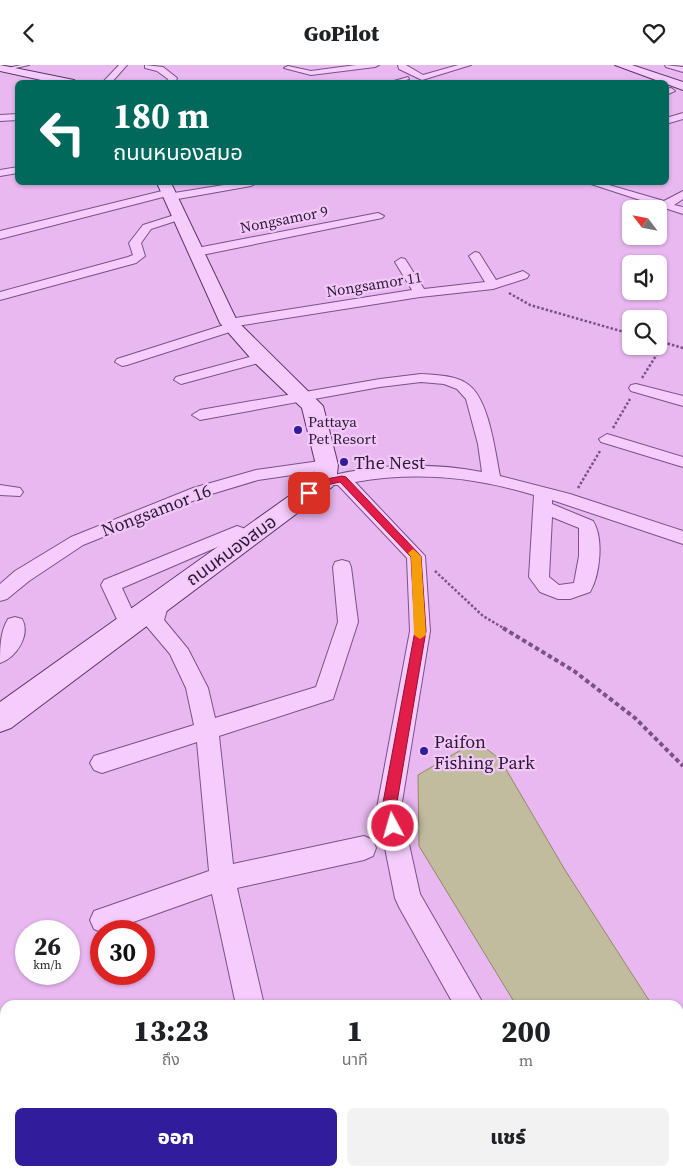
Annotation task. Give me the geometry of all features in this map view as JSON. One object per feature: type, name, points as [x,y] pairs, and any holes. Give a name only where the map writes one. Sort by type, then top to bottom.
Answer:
[{"type":"street","points":[[109,80],[123,65]]},
{"type":"street","points":[[288,68],[307,73],[374,65]]},
{"type":"street","points":[[390,65],[409,80]]},
{"type":"street","points":[[402,65],[402,67],[422,78],[467,65]]},
{"type":"street","points":[[621,65],[665,80]]},
{"type":"street","points":[[669,65],[683,70]]},
{"type":"street","points":[[148,66],[167,73],[173,78],[172,80]]},
{"type":"street","points":[[1,69],[58,80]]},
{"type":"street","points":[[669,81],[683,86]]},
{"type":"street","points":[[669,120],[683,116]]},
{"type":"street","points":[[0,118],[15,117]]},
{"type":"street","points":[[0,173],[15,170]]},
{"type":"street","points":[[0,235],[172,197],[240,185]]},
{"type":"street","points":[[600,185],[646,200]]},
{"type":"street","points":[[668,203],[683,194]]},
{"type":"street","points":[[172,197],[230,325],[312,407],[331,475],[416,556],[420,631],[389,808],[408,898],[467,1000]]},
{"type":"street","points":[[0,297],[132,260],[139,256],[135,243],[172,197]]},
{"type":"street","points":[[668,207],[683,211]]},
{"type":"street","name":"Nongsamor 9","points":[[197,252],[378,216]]},
{"type":"street","points":[[475,256],[493,285]]},
{"type":"street","points":[[401,262],[420,293]]},
{"type":"street","name":"Nongsamor 11","points":[[122,362],[230,325],[420,293],[493,285],[524,275]]},
{"type":"street","points":[[182,380],[261,358]]},
{"type":"street","points":[[200,415],[421,377],[446,380],[462,386],[473,398],[486,444],[492,480]]},
{"type":"street","points":[[636,388],[683,401]]},
{"type":"street","points":[[607,439],[683,462]]},
{"type":"street","name":"Nongsamor 16","points":[[0,594],[22,576],[77,541],[200,492],[256,475],[331,475],[385,471],[440,471],[492,480],[543,500],[571,501],[683,538]]},
{"type":"street","name":"ถนนหนองสมอ","points":[[0,719],[331,475]]},
{"type":"street","points":[[129,625],[111,585],[236,532]]},
{"type":"street","points":[[102,763],[325,693],[348,622],[342,567]]},
{"type":"street","points":[[159,603],[153,622],[178,649],[198,688],[207,731],[222,879],[249,1000]]},
{"type":"street","points":[[0,655],[11,645],[15,625]]},
{"type":"street","points":[[103,920],[222,879],[364,848]]},
{"type":"lane","points":[[1,69],[27,65]]},
{"type":"path","points":[[493,285],[530,305],[622,331]]},
{"type":"path","points":[[667,344],[683,348]]},
{"type":"path","points":[[571,501],[657,355]]},
{"type":"path","points":[[416,556],[428,564],[483,616],[574,671],[635,718],[683,766]]},
{"type":"shaded area","points":[[476,741],[500,759],[565,870],[649,1000],[513,1000],[419,846],[418,775]]},
{"type":"slow traffic","points":[[413,553],[416,556],[420,635]]},
{"type":"place","name":"Pattaya Pet Resort","points":[[298,430]]},
{"type":"place","name":"The Nest","points":[[344,462]]},
{"type":"place","name":"Paifon Fishing Park","points":[[424,751]]},
{"type":"route","points":[[309,493],[324,482],[342,479],[416,556],[420,631],[389,808],[393,826]]}]
